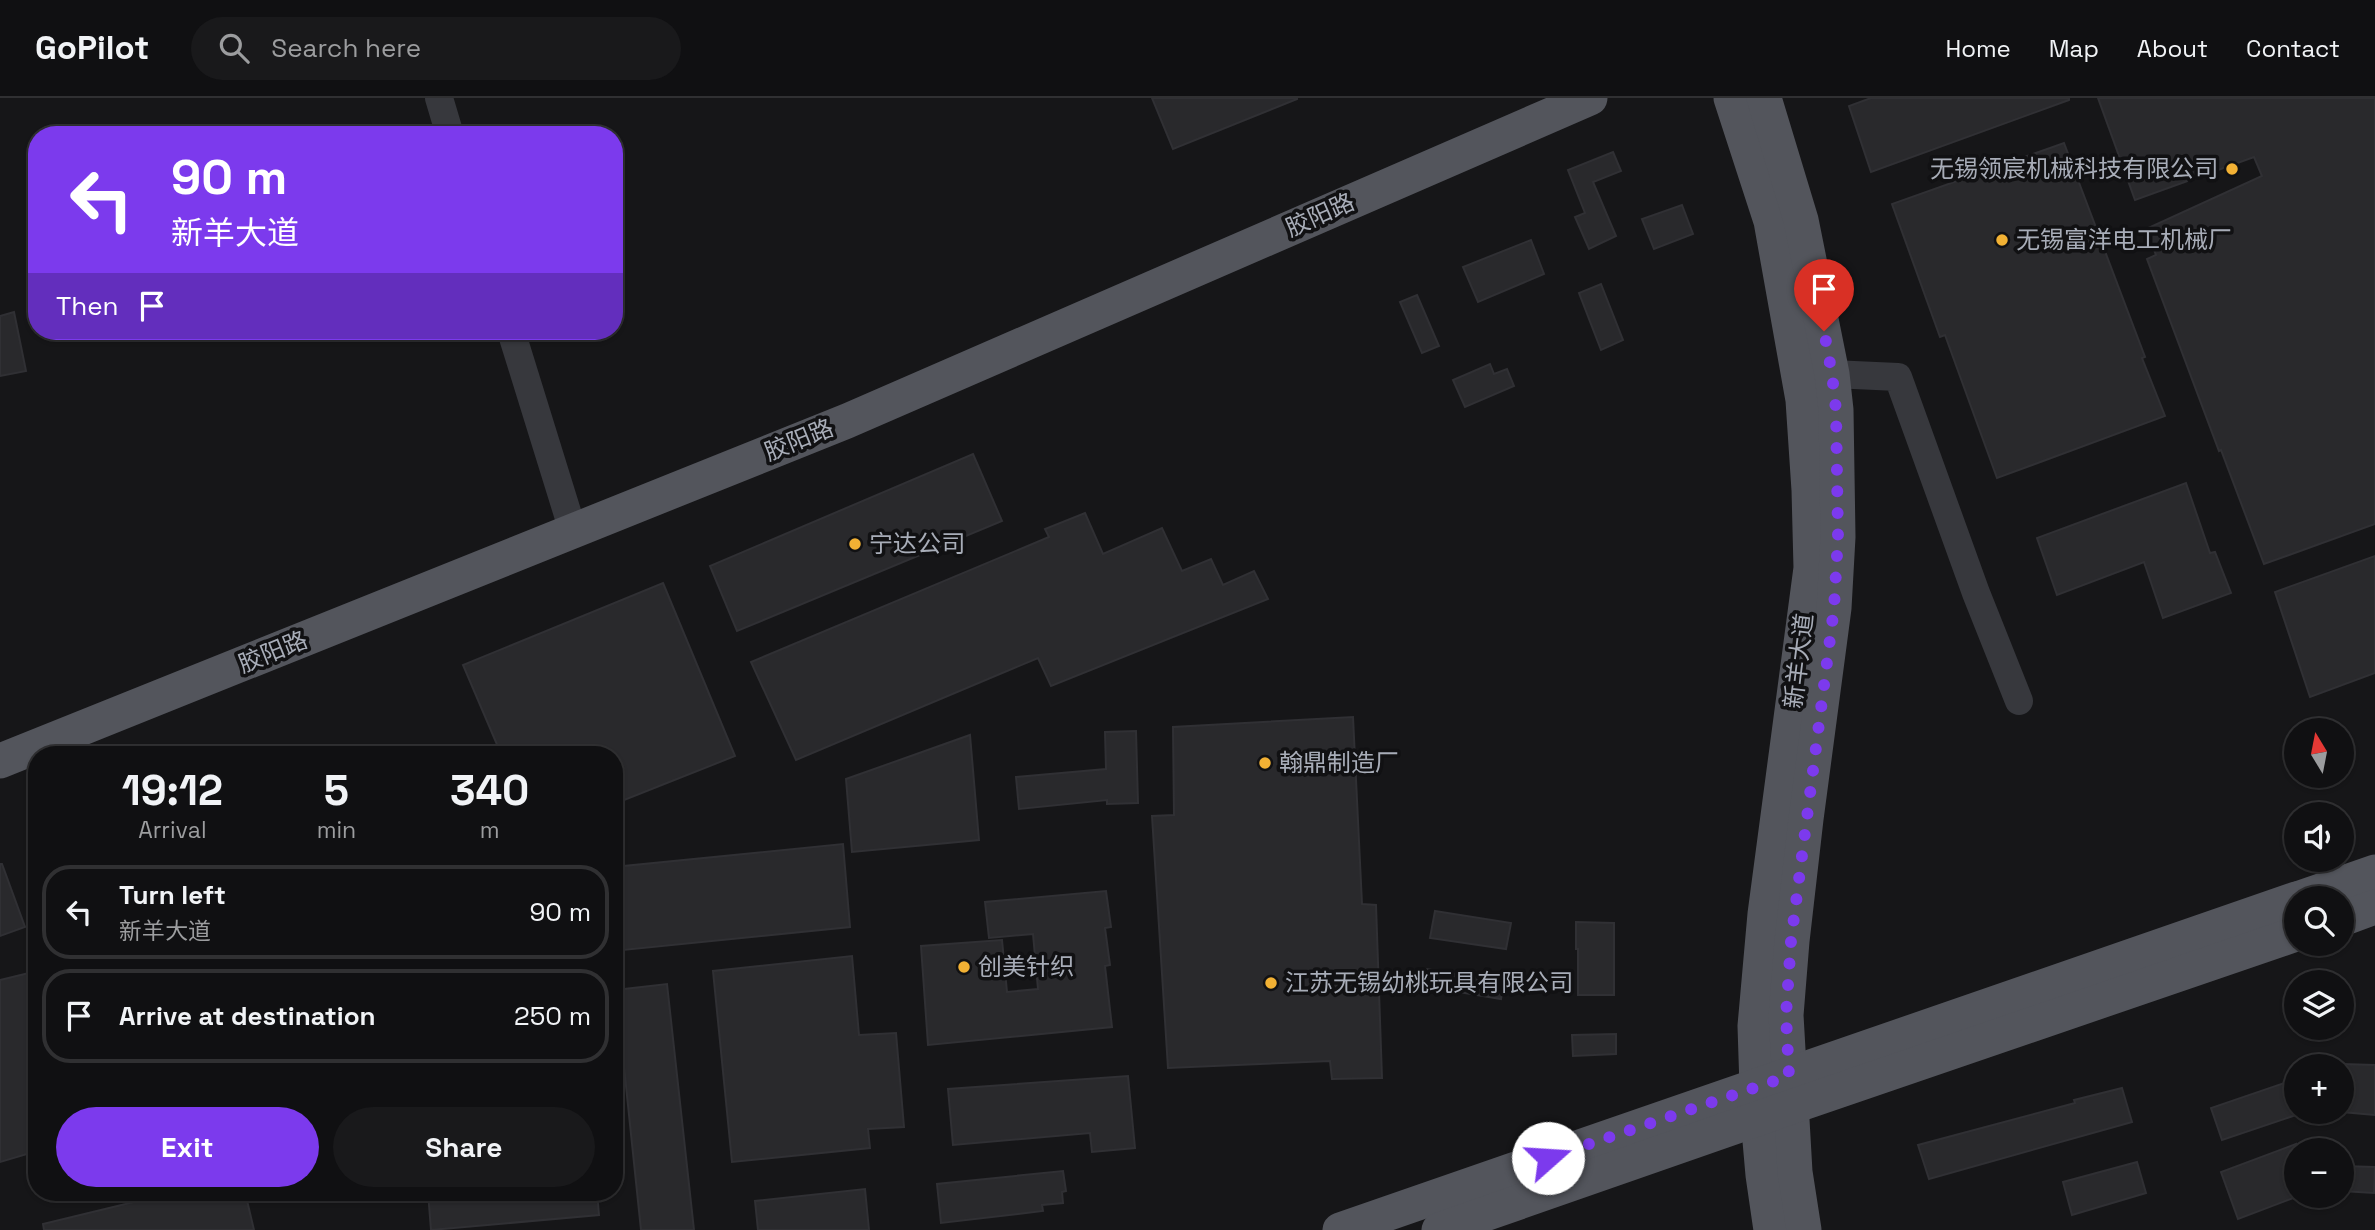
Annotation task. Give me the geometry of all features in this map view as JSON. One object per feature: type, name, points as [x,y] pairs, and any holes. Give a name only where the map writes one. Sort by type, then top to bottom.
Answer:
[{"type":"main road","name":"胶阳路","points":[[37,746],[847,421],[1590,98]]},
{"type":"main road","name":"新羊大道","points":[[1731,98],[1771,221],[1787,298],[1803,400],[1810,503],[1811,568],[1759,967],[1755,1026],[1757,1102],[1771,1230]]},
{"type":"main road","name":"新羊大道","points":[[1764,98],[1801,220],[1832,374],[1836,410],[1838,511],[1834,608],[1791,941],[1786,1015],[1795,1172],[1804,1230]]},
{"type":"main road","name":"胶阳路","points":[[0,761],[28,750]]},
{"type":"main road","points":[[2334,886],[2375,872]]},
{"type":"main road","points":[[1790,1091],[2284,903]]},
{"type":"main road","points":[[2354,915],[2375,907]]},
{"type":"main road","points":[[1340,1230],[2284,938]]},
{"type":"main road","points":[[1439,1230],[1757,1102]]},
{"type":"street","points":[[439,98],[447,126]]},
{"type":"street","points":[[514,340],[573,531]]},
{"type":"street","points":[[1832,374],[1898,377],[1976,593],[2019,701]]},
{"type":"building","points":[[1152,98],[1297,98],[1297,99],[1173,149]]},
{"type":"building","points":[[1871,98],[2069,100],[1871,172],[1849,106]]},
{"type":"building","points":[[2098,98],[2375,98],[2375,524],[2264,564],[2147,259],[2156,255],[2146,229],[2262,176],[2254,157],[2135,200]]},
{"type":"building","points":[[2064,143],[2165,416],[1997,478],[1945,335],[1940,337],[1892,204]]},
{"type":"building","points":[[1613,152],[1621,171],[1593,182],[1616,236],[1589,249],[1575,217],[1585,213],[1568,170]]},
{"type":"building","points":[[1682,205],[1693,234],[1654,249],[1642,219]]},
{"type":"building","points":[[1531,240],[1544,274],[1478,302],[1463,267]]},
{"type":"building","points":[[1601,284],[1623,340],[1601,350],[1579,293]]},
{"type":"building","points":[[1417,295],[1439,346],[1422,353],[1400,302]]},
{"type":"building","points":[[14,312],[26,371],[0,376],[0,316]]},
{"type":"building","points":[[1490,364],[1494,374],[1507,369],[1514,386],[1465,407],[1453,380]]},
{"type":"building","name":"宁达公司","points":[[973,454],[1002,521],[737,631],[710,566]]},
{"type":"building","points":[[2186,483],[2210,553],[2215,552],[2231,593],[2163,618],[2144,562],[2057,595],[2037,538]]},
{"type":"building","points":[[1085,513],[1103,554],[1162,528],[1182,571],[1211,559],[1223,585],[1254,571],[1268,599],[1051,686],[1038,658],[796,760],[751,662],[1049,537],[1045,529]]},
{"type":"building","points":[[2375,556],[2375,673],[2310,697],[2275,592]]},
{"type":"building","points":[[663,583],[735,756],[623,800],[623,746],[498,746],[463,665]]},
{"type":"building","name":"江苏无锡幼桃玩具有限公司","points":[[1353,717],[1362,904],[1376,905],[1382,1078],[1332,1079],[1330,1061],[1168,1068],[1152,816],[1174,815],[1173,727]]},
{"type":"building","points":[[1136,731],[1138,803],[1107,804],[1107,800],[1019,809],[1016,777],[1106,769],[1105,732]]},
{"type":"building","points":[[970,735],[979,840],[852,852],[846,779]]},
{"type":"building","points":[[843,844],[850,927],[623,950],[623,866]]},
{"type":"building","points":[[0,864],[25,927],[0,936]]},
{"type":"building","points":[[1106,891],[1111,927],[1105,928],[1110,965],[1105,966],[1112,1027],[928,1045],[921,946],[1002,940],[1007,992],[1038,989],[1033,934],[989,938],[985,902]]},
{"type":"building","points":[[1435,911],[1511,923],[1506,949],[1430,938]]},
{"type":"building","points":[[1576,922],[1614,923],[1614,995],[1578,995]]},
{"type":"building","points":[[852,956],[859,1035],[896,1033],[904,1127],[868,1129],[870,1148],[732,1162],[713,971]]},
{"type":"building","points":[[1426,969],[1504,982],[1501,999],[1423,986]]},
{"type":"building","points":[[28,973],[28,1154],[0,1162],[0,980]]},
{"type":"building","points":[[667,984],[694,1230],[641,1230],[623,1057],[623,989]]},
{"type":"building","points":[[1616,1034],[1616,1054],[1573,1056],[1572,1035]]},
{"type":"building","points":[[2354,1064],[2375,1065],[2375,1115],[2354,1113]]},
{"type":"building","points":[[1128,1076],[1135,1148],[1092,1152],[1090,1133],[953,1145],[948,1089]]},
{"type":"building","points":[[2284,1083],[2284,1119],[2222,1140],[2211,1108]]},
{"type":"building","points":[[2122,1088],[2132,1122],[1929,1179],[1918,1145]]},
{"type":"building","points":[[2284,1148],[2284,1202],[2238,1219],[2221,1172]]},
{"type":"building","points":[[2137,1162],[2146,1193],[2072,1215],[2063,1182]]},
{"type":"building","points":[[2354,1166],[2375,1167],[2374,1193],[2354,1192]]},
{"type":"building","points":[[1063,1171],[1066,1191],[1062,1192],[1063,1203],[1042,1205],[1043,1211],[941,1223],[937,1184]]},
{"type":"building","points":[[865,1189],[869,1230],[758,1230],[755,1201]]},
{"type":"building","points":[[138,1201],[247,1201],[254,1230],[44,1230],[43,1224]]},
{"type":"building","points":[[429,1201],[598,1201],[599,1215],[431,1230]]},
{"type":"place","name":"无锡领宸机械科技有限公司","points":[[2232,169]]},
{"type":"place","name":"无锡富洋电工机械厂","points":[[2002,240]]},
{"type":"place","name":"宁达公司","points":[[855,544]]},
{"type":"place","name":"翰鼎制造厂","points":[[1265,763]]},
{"type":"place","name":"创美针织","points":[[964,967]]},
{"type":"place","name":"江苏无锡幼桃玩具有限公司","points":[[1271,983]]},
{"type":"route","points":[[1548,1158],[1789,1076],[1786,1015],[1791,941],[1834,608],[1838,537],[1836,410],[1824,331]]}]
